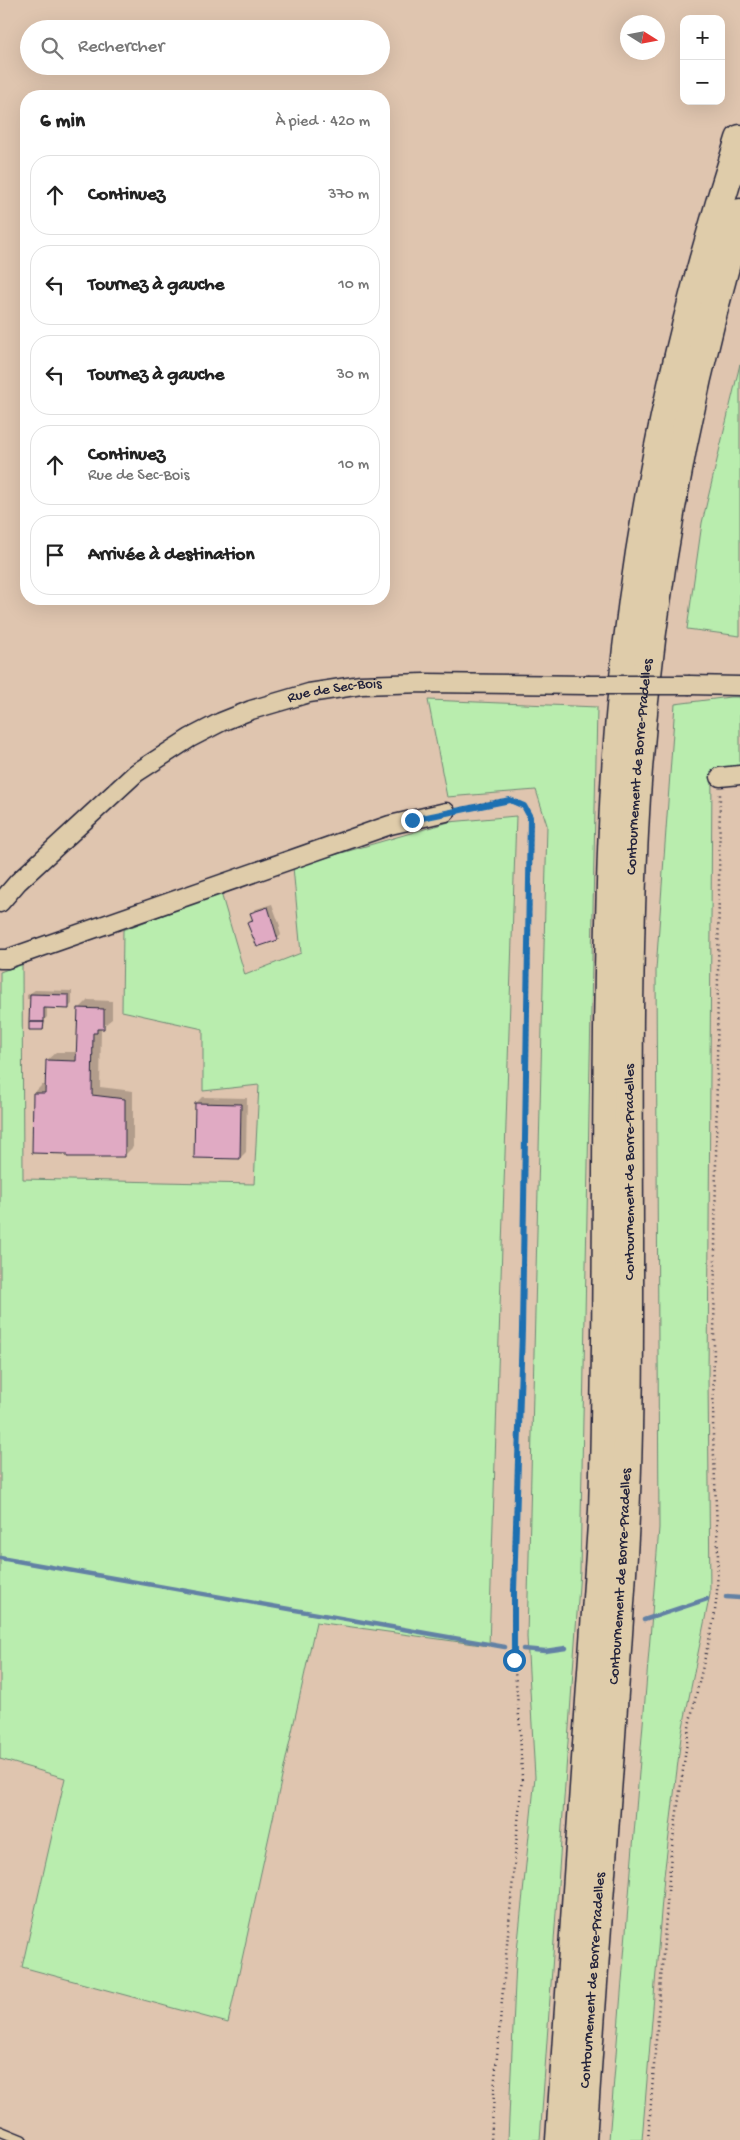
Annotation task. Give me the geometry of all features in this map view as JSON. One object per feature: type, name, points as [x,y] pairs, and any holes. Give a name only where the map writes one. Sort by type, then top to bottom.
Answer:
[{"type":"highway","points":[[560,2140],[603,1510],[606,1397],[609,938],[615,787],[622,698],[636,580],[663,424],[696,284],[740,139]]},
{"type":"highway","name":"Contournement de Borre-Pradelles","points":[[582,2140],[625,1524],[628,1402],[632,919],[635,827],[641,739],[656,599],[680,451],[709,326],[740,213]]},
{"type":"street","name":"Rue de Sec-Bois","points":[[0,903],[18,882],[136,774],[190,738],[221,722],[257,707],[309,693],[361,685],[424,683],[740,686]]},
{"type":"street","points":[[720,777],[740,775]]},
{"type":"street","points":[[0,959],[7,959],[381,828],[446,812]]},
{"type":"lane","points":[[0,2131],[22,2140]]},
{"type":"path","points":[[648,2140],[671,1854],[690,1721],[714,1619],[717,1594],[713,1414],[720,928],[720,777]]},
{"type":"path","points":[[446,812],[503,801],[515,801],[528,810],[531,824],[522,1330],[513,1598],[514,1660],[522,1778],[491,2140]]},
{"type":"green space","points":[[740,364],[740,636],[687,629],[702,523]]},
{"type":"green space","points":[[740,697],[740,767],[712,771],[708,1379],[710,1594],[681,1737],[664,1876],[642,2140],[609,2140],[659,1528],[656,970],[675,704]]},
{"type":"green space","points":[[428,700],[597,707],[580,1571],[540,2140],[508,2140],[516,1961],[535,1777],[527,1637],[547,825],[536,790],[447,797]]},
{"type":"green space","points":[[516,816],[489,1646],[316,1622],[228,2023],[22,1967],[65,1778],[0,1759],[0,972],[22,964],[23,1179],[254,1184],[259,1085],[203,1091],[203,1029],[122,1011],[123,930],[221,893],[245,975],[301,953],[293,867],[449,822]]},
{"type":"building","points":[[268,907],[278,940],[257,947],[247,923],[253,921],[250,913]]},
{"type":"building","points":[[30,994],[69,995],[69,1009],[44,1008],[44,1022],[29,1022]]},
{"type":"building","points":[[78,1008],[104,1009],[104,1029],[97,1029],[97,1033],[93,1033],[92,1095],[125,1099],[125,1157],[67,1157],[67,1154],[32,1153],[33,1093],[45,1093],[46,1060],[76,1061]]},
{"type":"building","points":[[29,1022],[44,1022],[43,1030],[29,1030]]},
{"type":"building","points":[[195,1103],[241,1104],[240,1159],[194,1158]]},
{"type":"waterway","points":[[0,1558],[505,1647]]},
{"type":"waterway","points":[[726,1597],[740,1598]]},
{"type":"waterway","points":[[644,1620],[707,1599]]},
{"type":"waterway","points":[[523,1649],[545,1651],[566,1648]]},
{"type":"route","points":[[412,820],[510,800],[520,803],[528,810],[531,824],[522,1330],[513,1631],[514,1660]]}]
